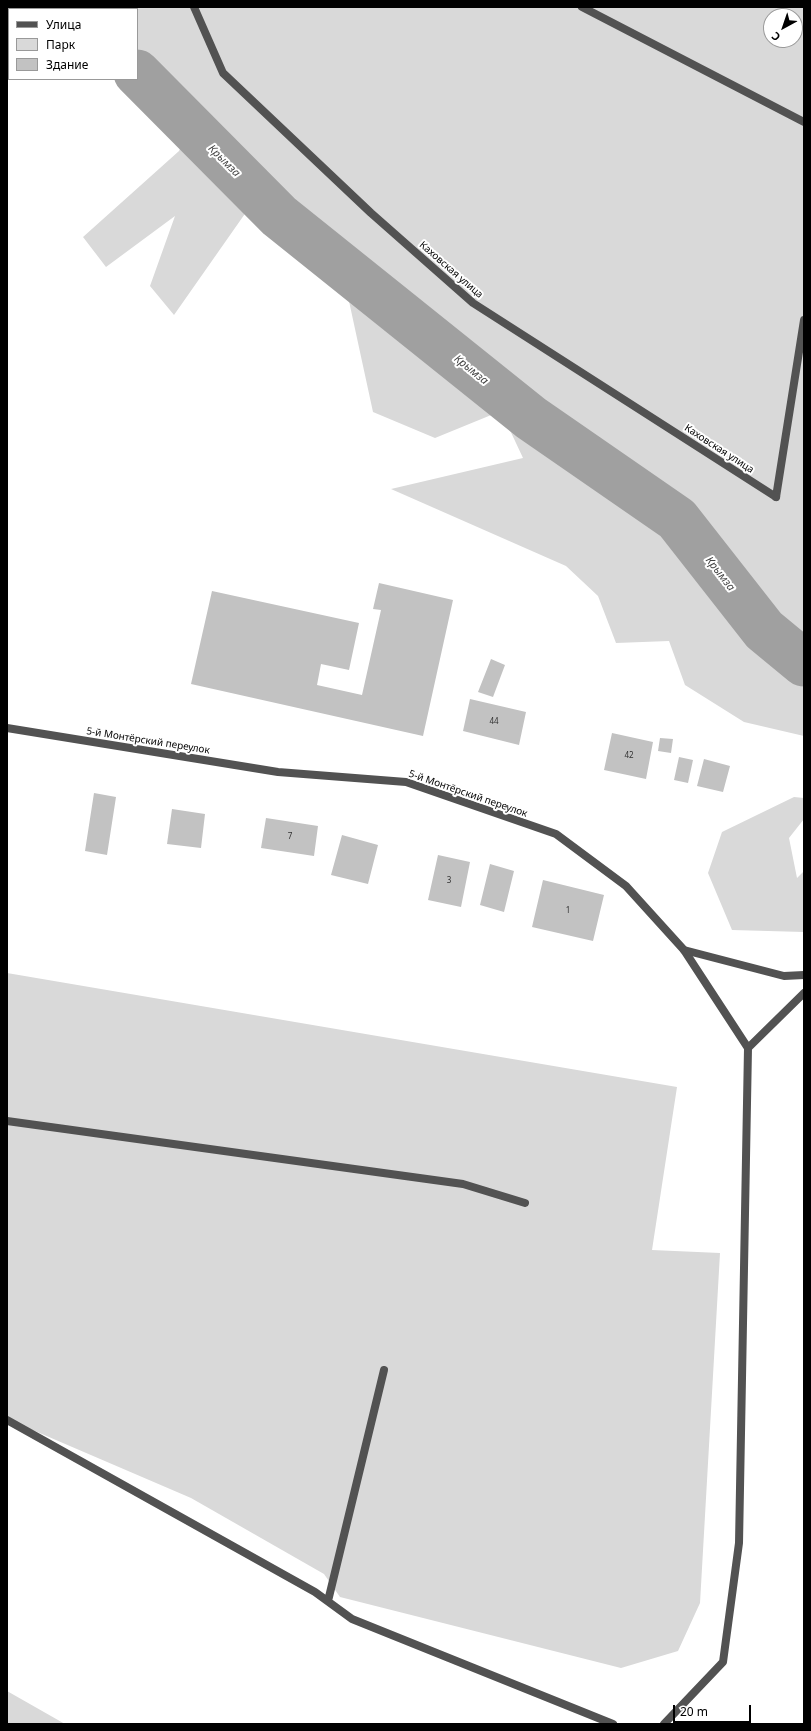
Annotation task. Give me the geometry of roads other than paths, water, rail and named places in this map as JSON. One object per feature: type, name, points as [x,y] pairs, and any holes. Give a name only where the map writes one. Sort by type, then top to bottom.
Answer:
[{"type":"street","name":"Каховская улица","points":[[194,7],[223,73],[371,213],[473,303],[776,497],[804,320]]},
{"type":"street","points":[[582,7],[804,122]]},
{"type":"street","name":"5-й Монтёрский переулок","points":[[7,728],[278,772],[406,782],[556,834],[626,886],[684,950],[748,1048]]},
{"type":"street","points":[[684,950],[784,976],[804,975]]},
{"type":"street","points":[[664,1724],[722,1662],[739,1544],[748,1048],[804,993]]},
{"type":"street","points":[[7,1122],[463,1184],[525,1203]]},
{"type":"street","points":[[328,1601],[384,1370]]},
{"type":"street","points":[[8,1422],[315,1592],[352,1619],[613,1724]]},
{"type":"waterway","name":"Крымза","points":[[138,74],[279,216],[531,418],[677,519],[764,630],[804,663]]}]
